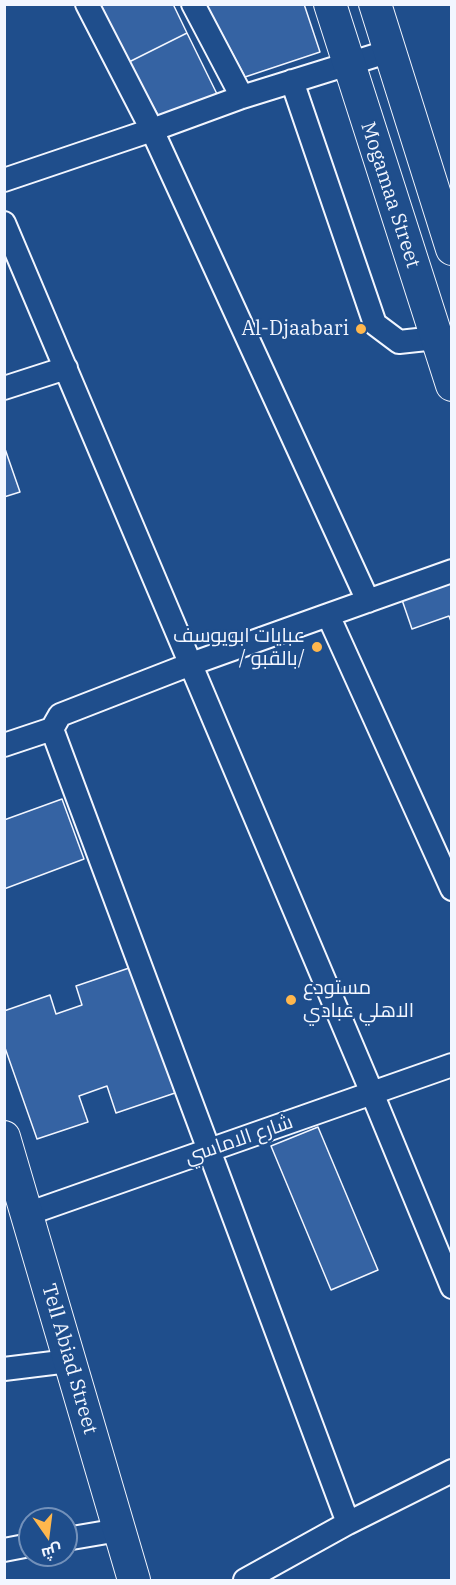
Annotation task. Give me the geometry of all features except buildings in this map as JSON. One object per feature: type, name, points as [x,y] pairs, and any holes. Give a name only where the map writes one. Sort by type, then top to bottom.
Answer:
[{"type":"main road","name":"Mogamaa Street","points":[[330,4],[348,64],[444,336],[452,385]]},
{"type":"main road","points":[[375,4],[452,249]]},
{"type":"main road","name":"Tell Abiad Street","points":[[4,1137],[134,1581]]},
{"type":"street","points":[[87,4],[152,130],[368,601]]},
{"type":"street","points":[[194,4],[242,97]]},
{"type":"street","points":[[4,180],[242,97],[390,51]]},
{"type":"street","points":[[292,81],[375,324],[399,342],[444,336]]},
{"type":"street","points":[[4,223],[452,1287]]},
{"type":"street","points":[[4,388],[66,368]]},
{"type":"street","points":[[4,745],[52,729],[60,716],[191,664],[452,571]]},
{"type":"street","points":[[328,615],[452,890]]},
{"type":"street","points":[[52,729],[348,1522]]},
{"type":"street","name":"شارع الاماسي","points":[[27,1214],[452,1065]]},
{"type":"street","points":[[4,1369],[69,1361]]},
{"type":"street","points":[[245,1581],[348,1522],[452,1471]]},
{"type":"street","points":[[78,1537],[119,1530]]},
{"type":"place","name":"Al-Djaabari","points":[[361,329]]},
{"type":"place","name":"عبايات ابويوسف / بالقبو/","points":[[317,647]]},
{"type":"place","name":"مستودع الاهلي عبادي","points":[[291,1000]]}]
